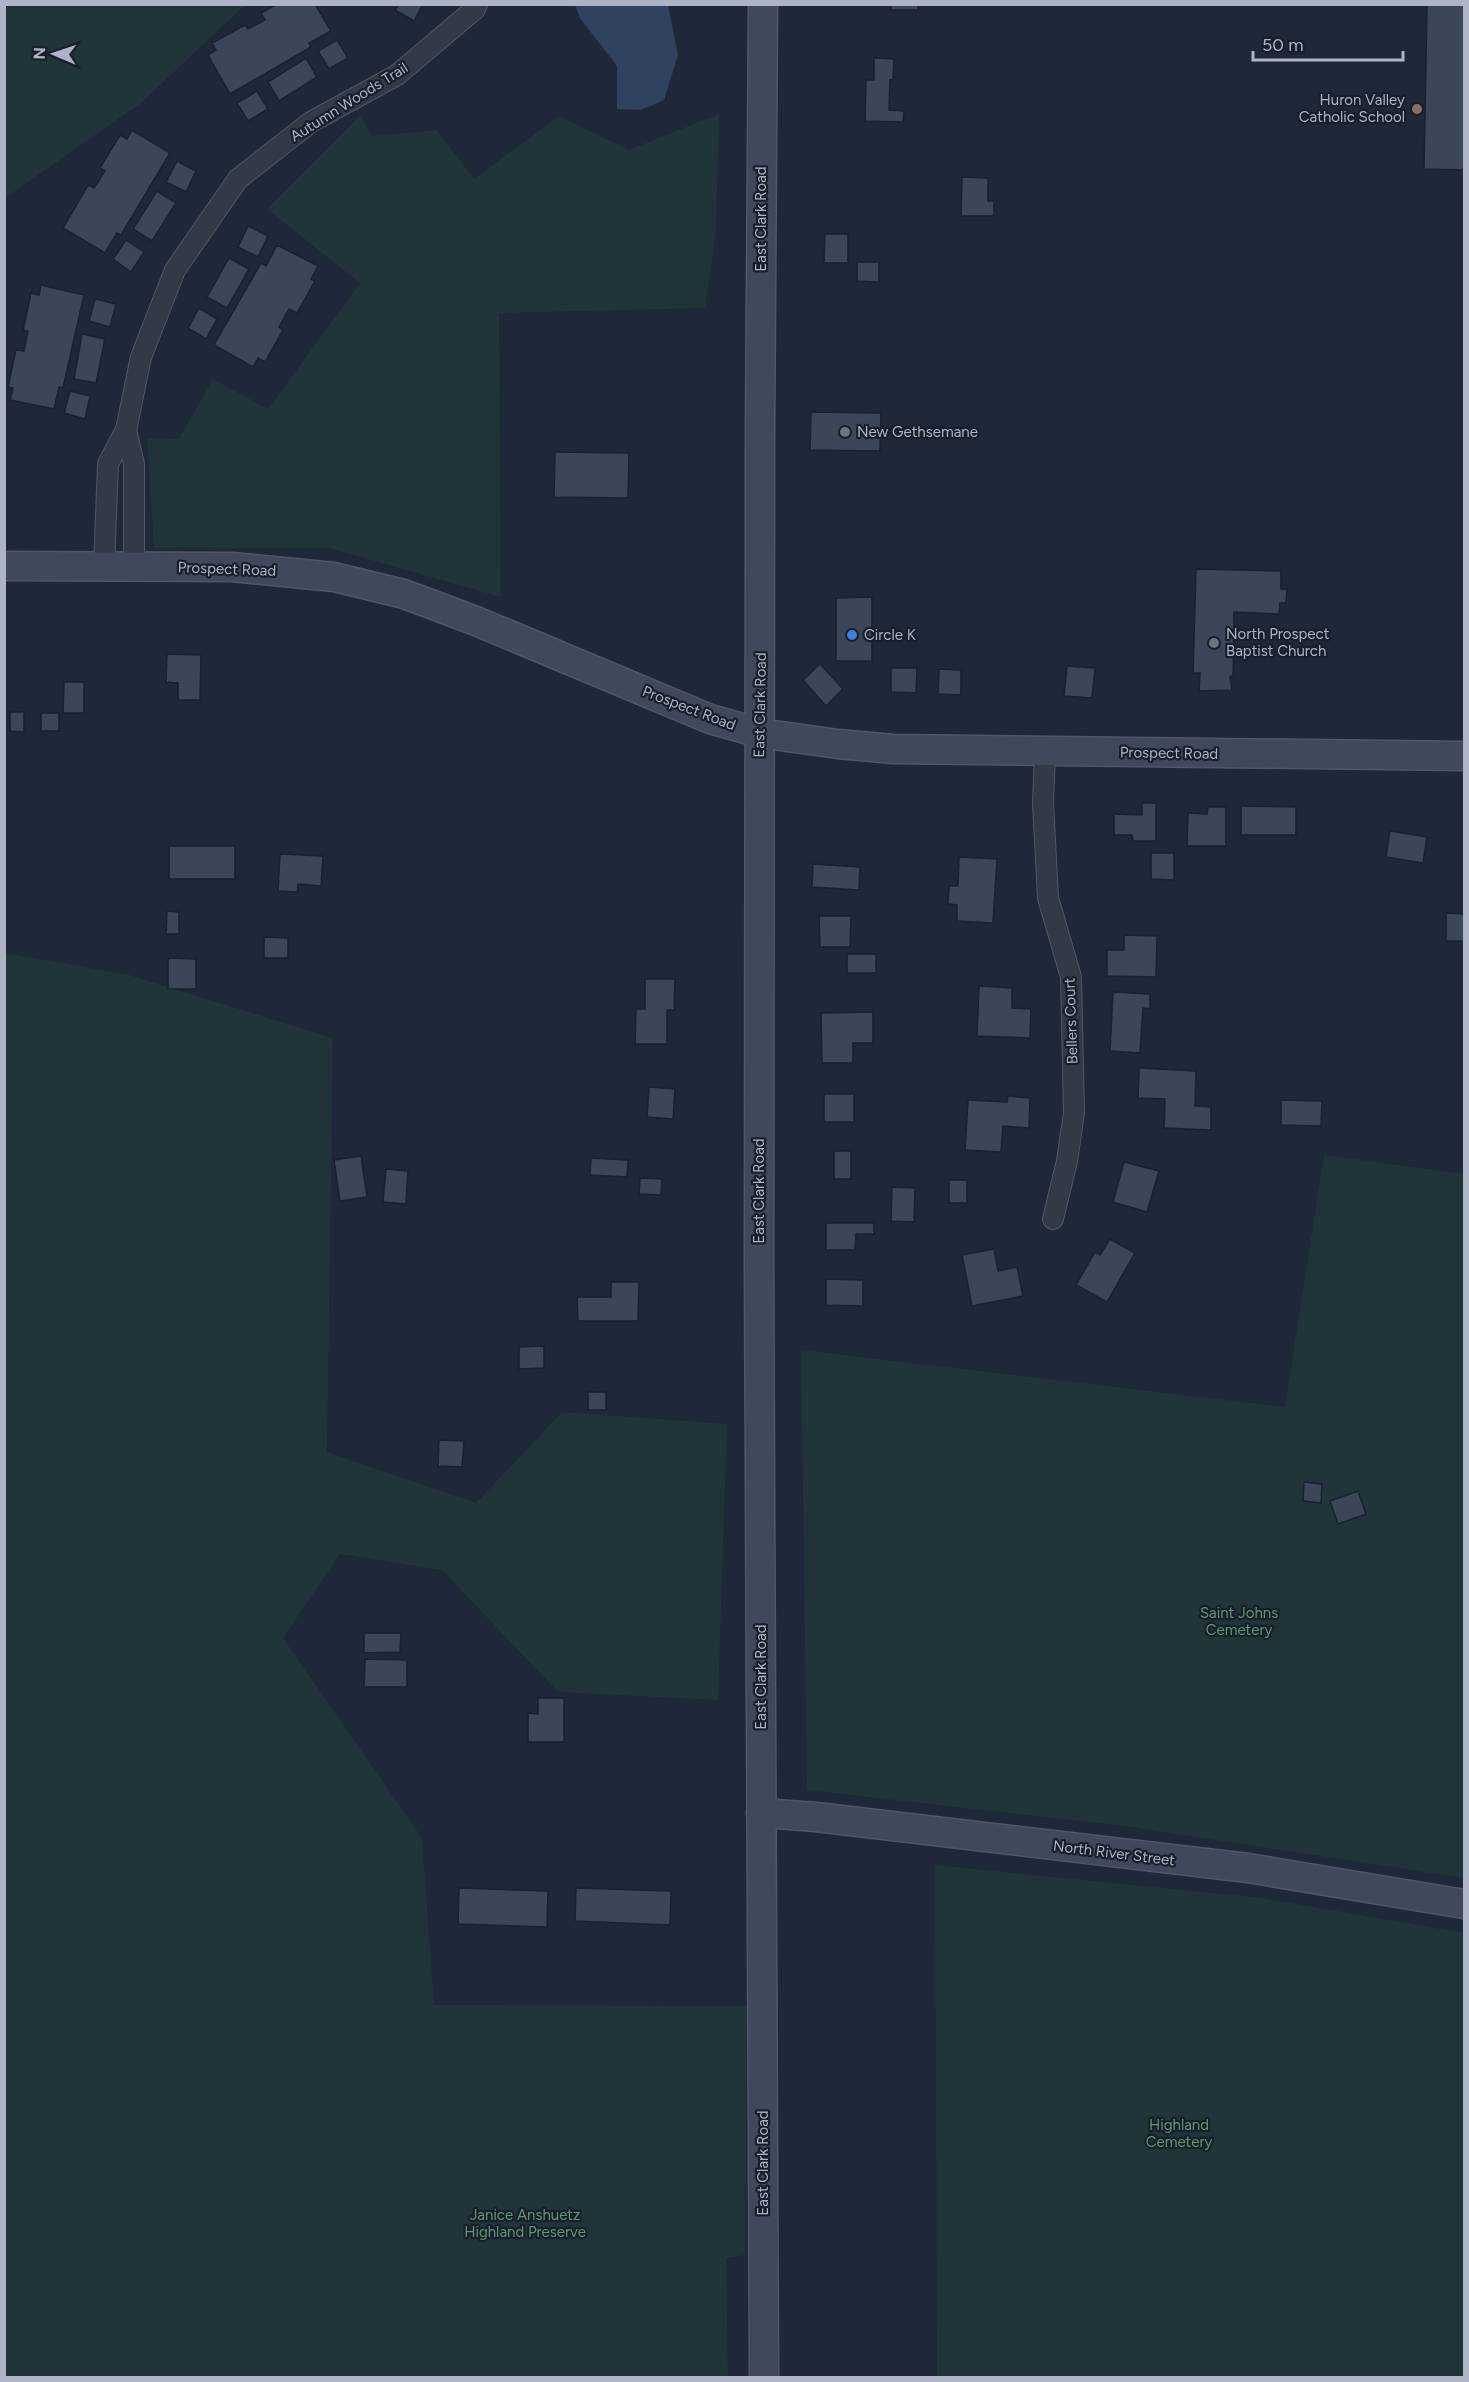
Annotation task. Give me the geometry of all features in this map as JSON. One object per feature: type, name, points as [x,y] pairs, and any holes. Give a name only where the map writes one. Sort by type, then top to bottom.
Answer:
[{"type":"main road","name":"East Clark Road","points":[[763,4],[760,733],[764,2378]]},
{"type":"main road","name":"Prospect Road","points":[[4,566],[232,567],[334,577],[404,594],[476,621],[710,719],[760,733],[838,744],[893,749],[1045,752],[1464,756]]},
{"type":"main road","name":"North River Street","points":[[761,1813],[816,1817],[1248,1868],[1464,1904]]},
{"type":"street","name":"Autumn Woods Trail","points":[[104,567],[108,464],[126,430],[141,357],[175,270],[238,179],[311,122],[397,75],[477,4]]},
{"type":"street","name":"Autumn Woods Trail","points":[[126,430],[134,464],[134,567]]},
{"type":"street","name":"Bellers Court","points":[[1045,752],[1043,803],[1048,898],[1071,977],[1073,1102],[1067,1161],[1053,1219]]},
{"type":"green space","points":[[5,4],[245,5],[141,103],[5,198]]},
{"type":"green space","points":[[719,114],[716,231],[705,308],[499,313],[501,597],[329,548],[154,548],[147,438],[179,439],[213,379],[268,409],[360,283],[267,209],[360,116],[372,136],[437,130],[474,179],[559,116],[629,150]]},
{"type":"green space","name":"Janice Anshuetz Highland Preserve","points":[[5,953],[129,975],[333,1038],[327,1452],[476,1503],[562,1412],[727,1424],[718,1700],[558,1692],[442,1570],[340,1554],[283,1638],[422,1838],[434,2005],[747,2006],[745,2255],[726,2258],[728,2377],[5,2377]]},
{"type":"green space","name":"Saint Johns Cemetery","points":[[1324,1155],[1464,1174],[1464,1878],[1125,1826],[807,1790],[801,1350],[1285,1407]]},
{"type":"green space","name":"Highland Cemetery","points":[[935,1865],[1262,1898],[1464,1933],[1464,2377],[937,2377]]},
{"type":"water","points":[[575,5],[668,5],[678,55],[664,100],[641,110],[617,109],[617,66],[580,18]]},
{"type":"building","points":[[277,4],[315,4],[331,31],[309,43],[311,47],[230,94],[208,55],[216,50],[212,43],[245,25],[248,29],[265,20],[261,13]]},
{"type":"building","points":[[399,4],[423,4],[414,21],[395,10]]},
{"type":"building","points":[[891,4],[918,4],[918,10],[891,10]]},
{"type":"building","name":"Huron Valley Catholic School","points":[[1427,4],[1464,4],[1464,170],[1424,169]]},
{"type":"building","points":[[337,40],[348,58],[329,69],[318,51]]},
{"type":"building","points":[[306,58],[317,77],[279,101],[268,82]]},
{"type":"building","points":[[874,58],[894,59],[893,80],[890,80],[889,110],[904,111],[903,122],[865,121],[866,80],[874,80]]},
{"type":"building","points":[[257,91],[268,109],[248,121],[237,103]]},
{"type":"building","points":[[132,130],[170,153],[121,235],[117,233],[105,253],[63,228],[88,185],[94,188],[105,171],[100,168],[120,135],[127,139]]},
{"type":"building","points":[[177,161],[196,171],[186,192],[166,182]]},
{"type":"building","points":[[962,177],[988,178],[988,201],[994,201],[994,216],[961,216]]},
{"type":"building","points":[[157,191],[176,203],[152,241],[133,229]]},
{"type":"building","points":[[248,226],[268,236],[258,257],[238,247]]},
{"type":"building","points":[[825,234],[848,234],[848,263],[824,263]]},
{"type":"building","points":[[126,240],[144,252],[131,272],[113,259]]},
{"type":"building","points":[[277,245],[318,266],[311,279],[315,281],[297,313],[289,309],[279,327],[283,330],[265,362],[258,358],[253,367],[214,345],[261,263],[266,266]]},
{"type":"building","points":[[229,258],[249,269],[227,308],[207,297]]},
{"type":"building","points":[[857,262],[879,262],[879,282],[857,281]]},
{"type":"building","points":[[41,285],[84,295],[63,388],[59,387],[54,409],[10,400],[13,388],[8,387],[16,350],[24,351],[28,331],[23,330],[31,293],[39,295]]},
{"type":"building","points":[[95,299],[116,304],[110,327],[89,321]]},
{"type":"building","points":[[199,308],[217,319],[206,339],[188,328]]},
{"type":"building","points":[[82,334],[105,339],[96,383],[74,379]]},
{"type":"building","points":[[70,391],[90,396],[85,419],[64,413]]},
{"type":"building","name":"New Gethsemane","points":[[811,412],[881,413],[880,451],[810,450]]},
{"type":"building","points":[[555,452],[629,453],[628,498],[554,497]]},
{"type":"building","name":"North Prospect Baptist Church","points":[[1196,569],[1281,571],[1281,589],[1287,589],[1286,603],[1280,603],[1279,614],[1234,612],[1233,675],[1230,677],[1232,690],[1199,691],[1200,673],[1193,673]]},
{"type":"building","points":[[872,597],[872,661],[836,661],[836,598]]},
{"type":"building","points":[[167,654],[201,655],[200,700],[178,700],[178,683],[166,682]]},
{"type":"building","points":[[820,664],[843,689],[826,706],[803,680]]},
{"type":"building","points":[[1067,666],[1095,668],[1092,698],[1064,696]]},
{"type":"building","points":[[891,668],[917,668],[916,693],[891,692]]},
{"type":"building","points":[[939,669],[961,670],[961,695],[938,694]]},
{"type":"building","points":[[64,682],[84,682],[84,713],[63,713]]},
{"type":"building","points":[[10,712],[24,712],[24,732],[10,731]]},
{"type":"building","points":[[41,713],[59,713],[59,731],[41,731]]},
{"type":"building","points":[[1142,803],[1156,803],[1156,841],[1133,841],[1132,835],[1114,835],[1114,814],[1142,815]]},
{"type":"building","points":[[1241,806],[1296,807],[1296,835],[1241,835]]},
{"type":"building","points":[[1208,807],[1226,807],[1226,846],[1187,846],[1188,813],[1207,814]]},
{"type":"building","points":[[1390,831],[1427,837],[1423,863],[1386,857]]},
{"type":"building","points":[[169,846],[235,846],[235,879],[169,879]]},
{"type":"building","points":[[1151,853],[1174,853],[1174,880],[1151,879]]},
{"type":"building","points":[[280,854],[323,856],[321,886],[298,884],[297,892],[278,891]]},
{"type":"building","points":[[959,857],[997,859],[993,923],[957,921],[957,905],[948,904],[949,886],[958,886]]},
{"type":"building","points":[[813,864],[860,867],[859,890],[812,887]]},
{"type":"building","points":[[167,911],[179,912],[179,934],[166,934]]},
{"type":"building","points":[[1446,913],[1464,914],[1464,941],[1446,941]]},
{"type":"building","points":[[819,916],[851,916],[850,947],[820,947]]},
{"type":"building","points":[[1124,935],[1157,936],[1156,977],[1107,976],[1107,950],[1124,950]]},
{"type":"building","points":[[264,937],[288,938],[288,958],[264,958]]},
{"type":"building","points":[[847,954],[876,954],[876,973],[847,973]]},
{"type":"building","points":[[168,958],[196,959],[196,989],[168,989]]},
{"type":"building","points":[[645,979],[675,979],[674,1010],[667,1010],[667,1044],[635,1044],[636,1009],[645,1009]]},
{"type":"building","points":[[979,986],[1012,988],[1012,1008],[1031,1009],[1030,1038],[977,1036]]},
{"type":"building","points":[[1113,992],[1150,994],[1150,1009],[1143,1008],[1140,1053],[1110,1051]]},
{"type":"building","points":[[873,1012],[873,1043],[853,1043],[853,1063],[822,1063],[821,1013]]},
{"type":"building","points":[[1139,1068],[1196,1071],[1195,1106],[1211,1107],[1211,1130],[1164,1128],[1165,1099],[1138,1098]]},
{"type":"building","points":[[649,1087],[675,1089],[673,1119],[647,1117]]},
{"type":"building","points":[[824,1094],[854,1094],[854,1122],[824,1122]]},
{"type":"building","points":[[1008,1096],[1030,1098],[1029,1128],[1003,1126],[1001,1152],[965,1150],[968,1100],[1007,1102]]},
{"type":"building","points":[[1281,1100],[1322,1101],[1321,1126],[1281,1125]]},
{"type":"building","points":[[834,1151],[851,1151],[851,1179],[834,1179]]},
{"type":"building","points":[[361,1156],[367,1197],[340,1201],[334,1160]]},
{"type":"building","points":[[591,1158],[628,1160],[627,1177],[590,1175]]},
{"type":"building","points":[[1124,1162],[1159,1171],[1147,1212],[1113,1202]]},
{"type":"building","points":[[386,1169],[408,1171],[406,1204],[383,1202]]},
{"type":"building","points":[[640,1178],[662,1179],[661,1195],[639,1194]]},
{"type":"building","points":[[949,1180],[967,1180],[967,1203],[949,1203]]},
{"type":"building","points":[[892,1187],[915,1188],[914,1222],[891,1221]]},
{"type":"building","points":[[826,1223],[874,1223],[874,1234],[856,1234],[855,1250],[826,1250]]},
{"type":"building","points":[[1110,1239],[1135,1253],[1107,1302],[1076,1285],[1095,1252],[1100,1255]]},
{"type":"building","points":[[994,1249],[998,1271],[1017,1267],[1023,1296],[972,1306],[962,1255]]},
{"type":"building","points":[[826,1279],[863,1280],[863,1306],[826,1305]]},
{"type":"building","points":[[611,1282],[639,1282],[638,1321],[578,1321],[577,1297],[611,1297]]},
{"type":"building","points":[[544,1346],[544,1368],[519,1369],[519,1347]]},
{"type":"building","points":[[588,1392],[606,1392],[606,1410],[588,1410]]},
{"type":"building","points":[[439,1440],[464,1441],[462,1467],[438,1466]]},
{"type":"building","points":[[1304,1482],[1322,1484],[1321,1503],[1303,1501]]},
{"type":"building","points":[[1358,1491],[1366,1514],[1338,1524],[1330,1501]]},
{"type":"building","points":[[364,1633],[401,1633],[400,1652],[364,1653]]},
{"type":"building","points":[[365,1659],[407,1660],[407,1687],[364,1687]]},
{"type":"building","points":[[538,1698],[564,1698],[564,1742],[528,1742],[528,1713],[538,1714]]},
{"type":"building","points":[[459,1888],[548,1891],[547,1927],[458,1924]]},
{"type":"building","points":[[576,1888],[671,1891],[670,1925],[575,1921]]},
{"type":"place","name":"Huron Valley Catholic School","points":[[1417,109]]},
{"type":"place","name":"New Gethsemane","points":[[845,432]]},
{"type":"place","name":"Circle K","points":[[852,635]]},
{"type":"place","name":"North Prospect Baptist Church","points":[[1214,643]]}]
